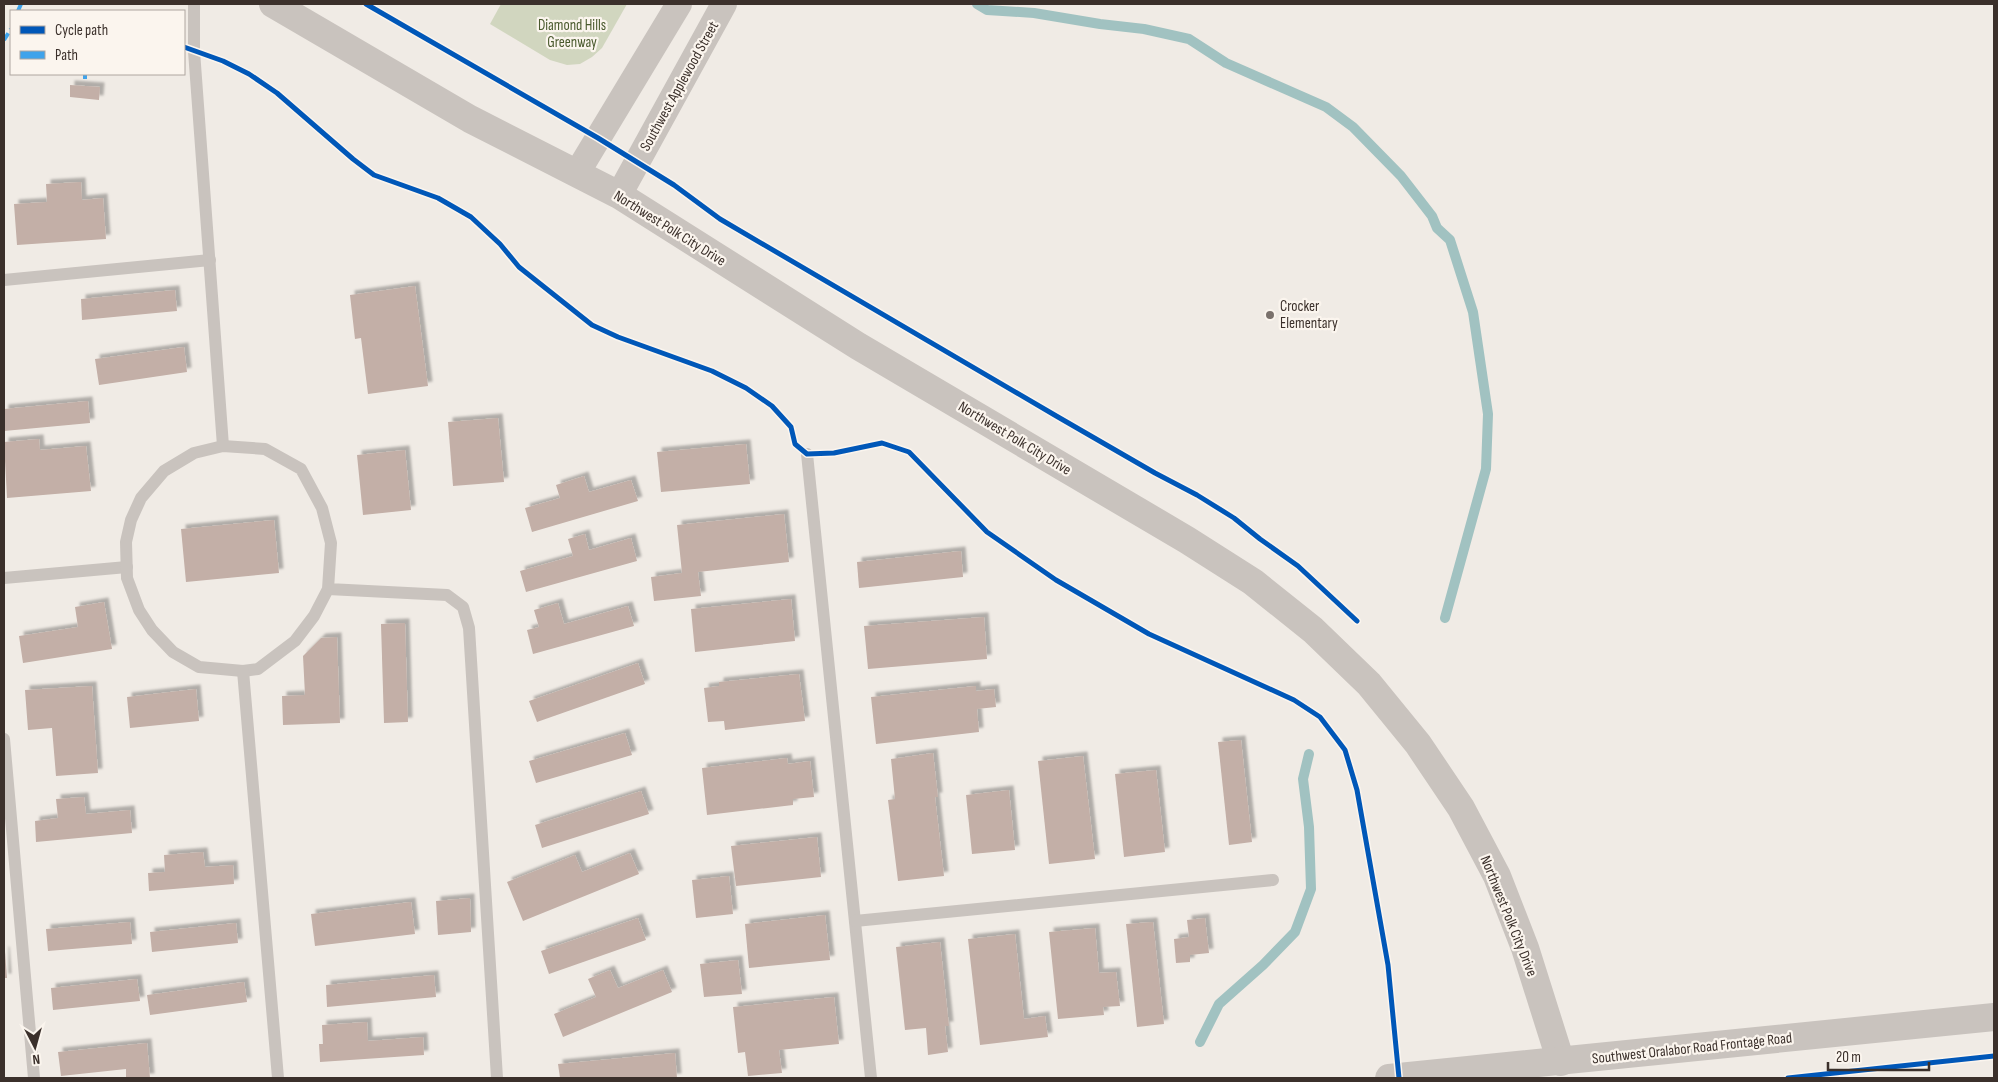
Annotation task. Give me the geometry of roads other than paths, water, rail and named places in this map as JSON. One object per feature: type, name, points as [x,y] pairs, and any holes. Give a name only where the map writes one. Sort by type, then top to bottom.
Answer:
[{"type":"street","name":"Northwest Polk City Drive","points":[[274,4],[470,119],[619,195],[858,346],[1188,540],[1253,582],[1313,630],[1369,684],[1418,744],[1461,808],[1497,876],[1525,948],[1561,1062]]},
{"type":"street","points":[[577,173],[679,4]]},
{"type":"street","name":"Southwest Applewood Street","points":[[619,195],[724,4]]},
{"type":"street","name":"Southwest Oralabor Road Frontage Road","points":[[1389,1078],[1994,1018]]},
{"type":"lane","points":[[194,4],[194,51],[223,446]]},
{"type":"lane","points":[[4,280],[210,260]]},
{"type":"lane","points":[[223,446],[265,449],[301,469],[322,508],[331,543],[328,589],[314,616],[295,641],[258,669],[243,672],[199,667],[173,652],[152,630],[139,610],[127,578],[126,542],[131,520],[141,498],[164,471],[194,453],[223,446]]},
{"type":"lane","points":[[807,454],[871,1078]]},
{"type":"lane","points":[[4,578],[127,567]]},
{"type":"lane","points":[[328,589],[446,595],[463,607],[469,628],[497,1078]]},
{"type":"lane","points":[[243,672],[278,1078]]},
{"type":"lane","points":[[4,739],[34,1078]]},
{"type":"lane","points":[[855,921],[1273,880]]},
{"type":"waterway","points":[[977,4],[987,10],[1034,13],[1144,29],[1189,39],[1226,63],[1326,107],[1353,127],[1401,176],[1432,216],[1437,228],[1450,240],[1473,312],[1488,414],[1486,469],[1445,618]]},
{"type":"waterway","points":[[1200,1042],[1219,1004],[1263,965],[1295,932],[1311,889],[1309,827],[1303,779],[1309,754]]},
{"type":"place","name":"Crocker Elementary","points":[[1270,315]]},
{"type":"park label","name":"Diamond Hills Greenway","points":[[572,34]]}]
